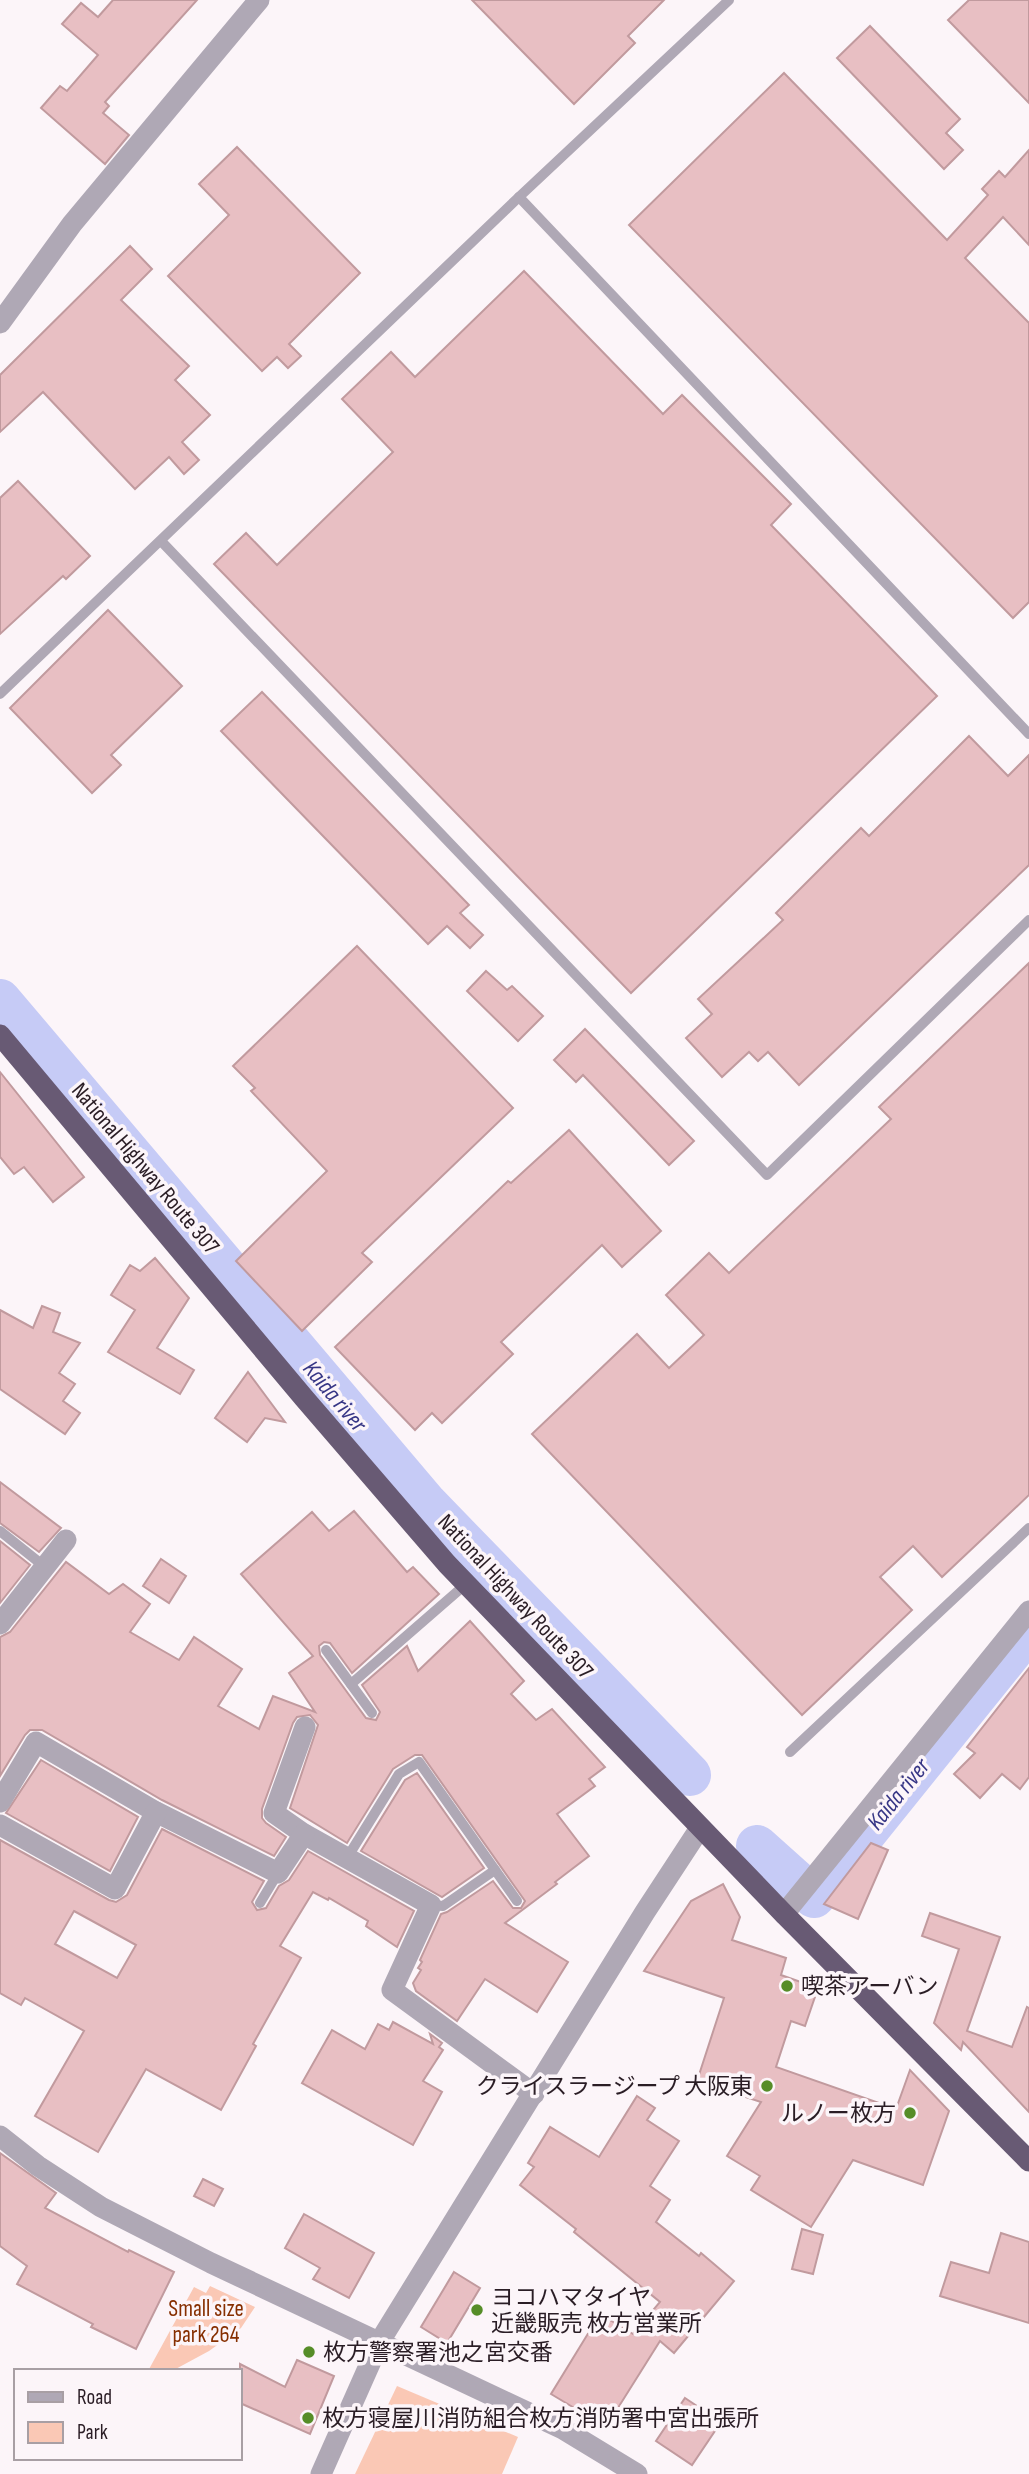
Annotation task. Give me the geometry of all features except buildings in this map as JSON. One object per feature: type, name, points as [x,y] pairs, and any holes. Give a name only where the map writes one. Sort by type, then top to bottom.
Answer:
[{"type":"highway","name":"National Highway Route 307","points":[[0,1035],[304,1398],[466,1584],[700,1828],[1029,2161]]},
{"type":"street","points":[[0,323],[72,223],[259,0]]},
{"type":"street","points":[[0,1625],[65,1540]]},
{"type":"street","points":[[784,1914],[1029,1611]]},
{"type":"street","points":[[305,1727],[274,1813],[304,1834],[431,1905],[392,1990],[534,2094]]},
{"type":"street","points":[[0,1802],[36,1742],[156,1812],[278,1873],[304,1834]]},
{"type":"street","points":[[0,1825],[115,1889],[156,1812]]},
{"type":"street","points":[[321,2474],[380,2341],[645,1912],[700,1828]]},
{"type":"street","points":[[0,2136],[38,2166],[101,2207],[211,2263],[563,2429],[637,2474]]},
{"type":"lane","points":[[0,694],[519,197],[729,0]]},
{"type":"lane","points":[[519,197],[1029,734]]},
{"type":"lane","points":[[161,541],[767,1175],[1029,920]]},
{"type":"lane","points":[[790,1752],[1029,1528]]},
{"type":"lane","points":[[0,1531],[45,1567]]},
{"type":"lane","points":[[352,1684],[466,1584]]},
{"type":"lane","points":[[326,1650],[372,1713]]},
{"type":"lane","points":[[347,1858],[400,1774],[419,1762],[517,1901]]},
{"type":"lane","points":[[431,1905],[443,1906],[495,1870]]},
{"type":"lane","points":[[260,1903],[278,1873]]},
{"type":"green space","name":"Small size park 264","points":[[210,2286],[255,2307],[241,2328],[209,2351],[176,2369],[149,2369],[194,2287],[206,2293]]},
{"type":"green space","points":[[397,2386],[518,2437],[502,2474],[355,2474]]},
{"type":"waterway","name":"Kaida river","points":[[0,1000],[427,1504],[690,1775]]},
{"type":"waterway","name":"Kaida river","points":[[757,1846],[814,1897],[1029,1630]]},
{"type":"place","name":"喫茶アーバン","points":[[787,1986]]},
{"type":"place","name":"クライスラージープ 大阪東","points":[[767,2086]]},
{"type":"place","name":"ルノー枚方","points":[[910,2113]]},
{"type":"place","name":"ヨコハマタイヤ 近畿販売 枚方営業所","points":[[477,2310]]},
{"type":"place","name":"枚方警察署池之宮交番","points":[[309,2352]]},
{"type":"place","name":"枚方寝屋川消防組合枚方消防署中宮出張所","points":[[308,2418]]}]
